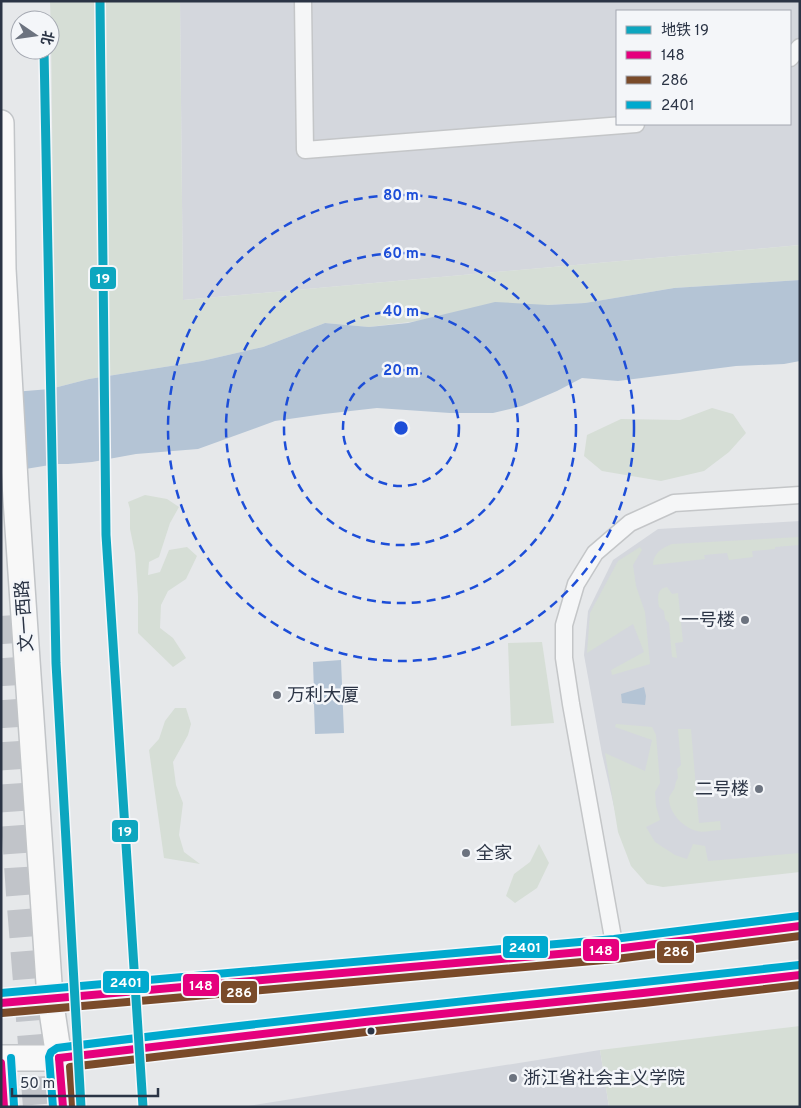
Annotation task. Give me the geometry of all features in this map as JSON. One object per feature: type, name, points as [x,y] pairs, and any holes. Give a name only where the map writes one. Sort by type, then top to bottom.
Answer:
[{"type":"main road","name":"文一西路","points":[[1,123],[3,269],[16,499],[50,998],[59,1058],[63,1107]]},
{"type":"main road","points":[[1,1003],[615,948],[800,926]]},
{"type":"main road","points":[[4,1107],[1,1058],[59,1058],[365,1022],[800,975]]},
{"type":"street","points":[[303,1],[305,150],[623,125]]},
{"type":"street","points":[[791,57],[800,47]]},
{"type":"street","points":[[615,948],[564,658],[564,625],[576,584],[595,553],[630,523],[674,503],[800,495]]},
{"type":"shaded area","points":[[50,1],[180,1],[183,300],[800,245],[800,280],[674,288],[585,303],[548,305],[369,327],[325,323],[263,347],[202,361],[89,379],[50,389],[47,291],[53,203],[51,60],[60,60],[60,10],[50,10]]},
{"type":"shaded area","points":[[180,1],[800,1],[800,245],[183,300]]},
{"type":"shaded area","points":[[712,408],[733,414],[746,433],[729,452],[704,471],[661,481],[602,471],[584,456],[587,435],[621,419],[680,420]]},
{"type":"shaded area","points":[[145,495],[167,499],[179,507],[170,523],[159,557],[149,562],[148,575],[160,572],[169,550],[187,547],[197,556],[186,579],[168,591],[161,605],[160,628],[173,638],[186,658],[173,667],[138,633],[135,553],[130,529],[128,502]]},
{"type":"shaded area","points":[[800,521],[800,867],[655,883],[621,837],[602,754],[584,655],[588,611],[613,560],[658,529]]},
{"type":"shaded area","points":[[800,537],[800,545],[752,551],[753,557],[729,560],[727,553],[704,555],[705,559],[653,565],[653,561],[659,551],[672,544]]},
{"type":"shaded area","points":[[640,547],[642,550],[633,565],[636,586],[645,612],[650,664],[612,675],[611,670],[644,652],[633,624],[587,653],[590,613],[618,561]]},
{"type":"shaded area","points":[[667,587],[672,594],[678,593],[683,642],[675,643],[677,658],[672,657],[669,623],[665,619],[664,611],[659,607],[659,592]]},
{"type":"shaded area","points":[[542,642],[554,723],[511,726],[508,643]]},
{"type":"shaded area","points":[[175,708],[186,708],[191,724],[188,735],[173,762],[176,785],[183,803],[179,835],[184,852],[200,864],[164,858],[149,750],[159,739],[165,721]]},
{"type":"shaded area","points":[[616,724],[652,727],[656,735],[660,783],[655,792],[660,820],[646,827],[655,842],[675,855],[687,859],[693,844],[705,846],[708,861],[800,853],[800,872],[663,887],[647,884],[631,866],[618,832],[605,753],[645,771],[652,740],[615,727]]},
{"type":"shaded area","points":[[678,729],[691,729],[699,823],[720,821],[721,830],[703,832],[687,827],[672,810],[669,798],[678,778],[677,769],[681,765]]},
{"type":"shaded area","points":[[539,844],[549,863],[537,888],[515,903],[506,896],[514,874],[530,862]]},
{"type":"shaded area","points":[[800,1026],[800,1107],[609,1107],[600,1050]]},
{"type":"shaded area","name":"浙江省社会主义学院","points":[[600,1050],[609,1107],[242,1107]]},
{"type":"water","points":[[800,280],[800,361],[784,364],[736,366],[618,381],[582,378],[522,406],[493,413],[450,413],[377,408],[324,414],[275,421],[198,449],[136,454],[92,462],[56,464],[1,473],[1,393],[50,389],[89,379],[202,361],[263,347],[325,323],[369,327],[408,323],[495,302],[548,305],[585,303],[674,288]]},
{"type":"water","points":[[341,660],[344,733],[315,734],[314,704],[308,704],[307,692],[314,692],[313,662]]},
{"type":"water","points":[[644,687],[645,705],[622,703],[621,694]]},
{"type":"tunnel","points":[[1,616],[37,1107]]},
{"type":"metro line","name":"19","points":[[100,1],[106,535],[143,1107]]},
{"type":"metro line","name":"19","points":[[44,60],[56,663],[81,1107]]},
{"type":"transit line","name":"2401","points":[[1,993],[614,939],[799,916]]},
{"type":"transit line","name":"148","points":[[1,1003],[615,949],[800,926]]},
{"type":"transit line","name":"286","points":[[2,1013],[616,959],[800,936]]},
{"type":"transit line","name":"2401","points":[[53,1107],[49,1057],[51,1052],[57,1048],[335,1015],[799,965]]},
{"type":"transit line","name":"148","points":[[59,1058],[365,1022],[800,975]]},
{"type":"transit line","name":"286","points":[[73,1106],[70,1067],[366,1032],[800,985]]},
{"type":"transit line","name":"2401","points":[[11,1058],[14,1106]]},
{"type":"transit line","name":"148","points":[[59,1058],[63,1107]]},
{"type":"transit line","name":"148","points":[[1,1063],[4,1107]]},
{"type":"place","name":"一号楼","points":[[745,620]]},
{"type":"place","name":"万利大厦","points":[[277,695]]},
{"type":"place","name":"二号楼","points":[[759,789]]},
{"type":"place","name":"全家","points":[[466,853]]},
{"type":"place","name":"浙江省社会主义学院","points":[[513,1078]]}]
